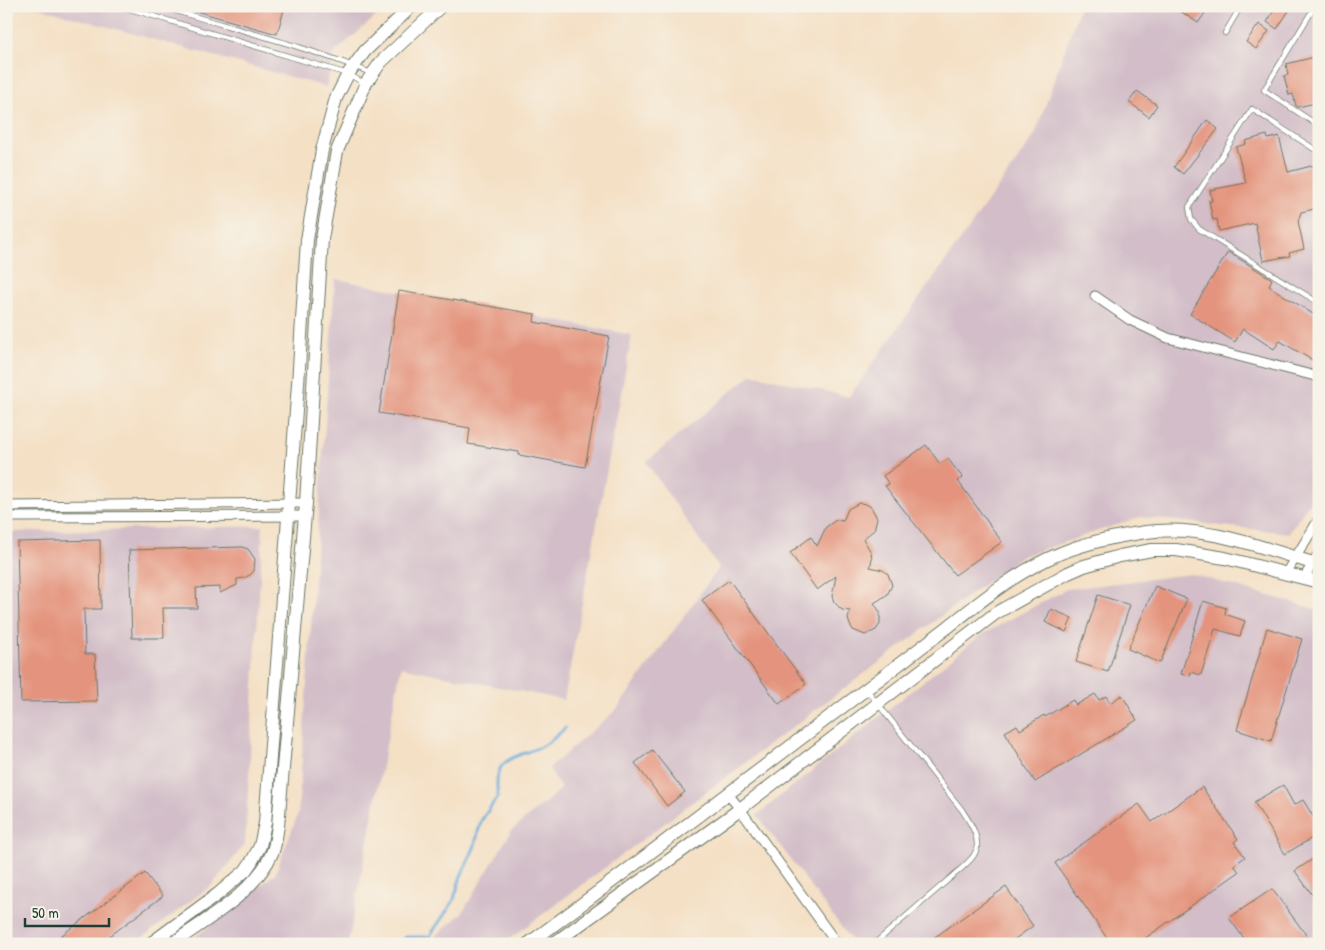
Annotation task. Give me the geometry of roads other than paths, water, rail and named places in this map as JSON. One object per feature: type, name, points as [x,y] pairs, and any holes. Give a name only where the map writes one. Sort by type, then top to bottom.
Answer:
[{"type":"street","points":[[150,944],[218,894],[245,871],[260,846],[267,806],[307,240],[322,150],[336,98],[351,70],[365,51],[412,6]]},
{"type":"street","points":[[172,944],[227,904],[256,880],[273,851],[278,826],[305,510],[322,239],[337,151],[369,79],[381,62],[441,6]]},
{"type":"street","points":[[306,258],[321,260]]},
{"type":"street","points":[[1094,296],[1130,320],[1168,338],[1319,377]]},
{"type":"street","points":[[6,506],[194,504],[305,510]]},
{"type":"street","points":[[194,504],[194,516]]},
{"type":"street","points":[[6,517],[194,516],[289,509]]},
{"type":"street","points":[[1286,572],[1319,519]]},
{"type":"street","points":[[528,944],[984,599],[1023,572],[1058,554],[1089,543],[1148,532],[1188,532],[1216,535],[1295,557],[1317,560],[1304,578]]},
{"type":"street","points":[[553,944],[740,809],[996,613],[1030,592],[1084,566],[1152,550],[1176,550],[1225,558],[1286,572],[1319,582]]},
{"type":"street","points":[[728,794],[837,944]]},
{"type":"lane","points":[[120,6],[351,70],[369,79]]},
{"type":"lane","points":[[160,6],[351,70],[369,79]]},
{"type":"lane","points":[[1225,32],[1241,6]]},
{"type":"lane","points":[[1315,6],[1264,90],[1319,126]]},
{"type":"lane","points":[[1319,152],[1252,109],[1189,207],[1191,219],[1199,229],[1319,303]]},
{"type":"lane","points":[[866,690],[962,810],[973,828],[977,844],[975,855],[963,867],[874,944]]},
{"type":"waterway","points":[[398,944],[406,937],[429,937],[453,902],[461,876],[474,848],[481,821],[498,796],[498,773],[502,766],[515,756],[534,750],[547,743],[565,728]]}]
